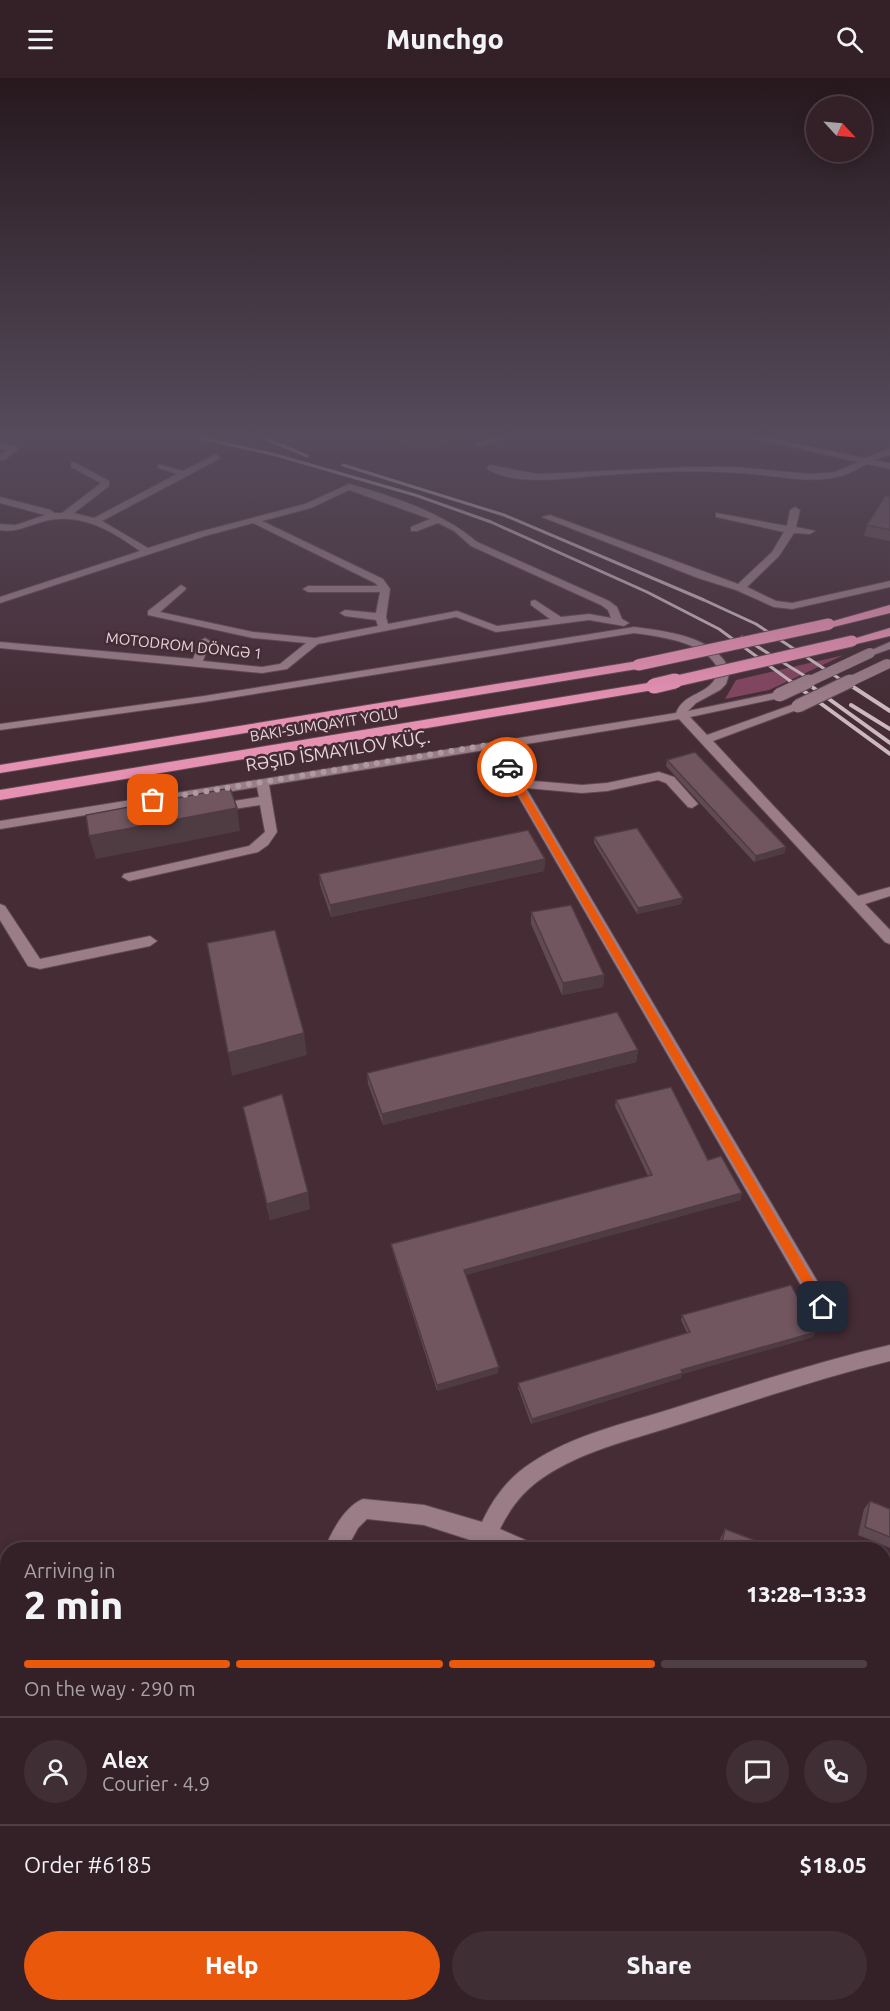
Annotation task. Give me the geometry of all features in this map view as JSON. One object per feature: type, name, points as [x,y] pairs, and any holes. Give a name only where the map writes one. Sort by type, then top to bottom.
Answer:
[{"type":"highway","points":[[0,769],[638,665],[890,609]]},
{"type":"highway","points":[[0,795],[654,686],[890,632]]},
{"type":"street","points":[[0,527],[13,529],[27,524]]},
{"type":"street","points":[[102,524],[115,530],[147,552]]},
{"type":"street","points":[[0,600],[239,524]]},
{"type":"street","points":[[262,524],[372,576],[385,589]]},
{"type":"street","points":[[414,530],[427,524]]},
{"type":"street","points":[[448,524],[474,544],[605,603],[613,609],[617,621]]},
{"type":"street","points":[[566,524],[702,576],[740,588],[774,604],[792,606],[890,584]]},
{"type":"street","points":[[761,524],[792,531],[810,531]]},
{"type":"street","points":[[740,588],[773,559],[792,531],[793,524]]},
{"type":"street","points":[[181,588],[152,613],[253,635],[315,641],[457,614],[496,629],[589,617],[617,621],[634,630],[693,643],[703,647],[720,661],[723,668],[722,680],[718,686],[685,705],[681,714]]},
{"type":"street","points":[[308,589],[385,589]]},
{"type":"street","points":[[384,629],[381,617],[385,589]]},
{"type":"street","points":[[535,603],[558,620]]},
{"type":"street","points":[[345,613],[381,617]]},
{"type":"street","points":[[0,727],[204,699],[634,630]]},
{"type":"street","name":"MOTODROM DÖNGƏ 1","points":[[0,645],[275,669],[292,661],[303,649],[315,641]]},
{"type":"street","points":[[197,663],[205,642]]},
{"type":"street","points":[[707,711],[779,695],[890,645]]},
{"type":"street","points":[[705,740],[792,709],[889,663]]},
{"type":"street","points":[[0,825],[681,714],[707,711],[792,709]]},
{"type":"street","points":[[681,714],[890,939]]},
{"type":"street","points":[[494,744],[823,1307]]},
{"type":"street","points":[[516,783],[582,789],[659,776],[670,780],[692,804]]},
{"type":"street","points":[[129,877],[253,849],[263,842],[271,832],[262,781]]},
{"type":"street","points":[[201,810],[266,800]]},
{"type":"street","points":[[858,902],[890,891]]},
{"type":"street","points":[[0,909],[33,962],[40,964],[150,941]]},
{"type":"street","points":[[488,1532],[495,1515],[512,1491],[538,1469],[580,1447],[824,1368],[890,1353]]},
{"type":"street","points":[[339,1542],[351,1521],[363,1509],[382,1508],[488,1532],[509,1542]]},
{"type":"shaded area","points":[[844,655],[769,690],[725,699],[736,680]]},
{"type":"building","points":[[890,524],[890,530],[867,525]]},
{"type":"building","points":[[695,752],[786,847],[756,856],[667,760]]},
{"type":"building","points":[[230,788],[237,808],[89,836],[86,815]]},
{"type":"building","points":[[637,828],[683,898],[638,908],[594,837]]},
{"type":"building","points":[[528,830],[545,859],[330,905],[319,874]]},
{"type":"building","points":[[571,905],[604,975],[563,983],[531,912]]},
{"type":"building","points":[[275,930],[304,1033],[228,1053],[207,943]]},
{"type":"building","points":[[617,1012],[638,1050],[382,1114],[367,1073]]},
{"type":"building","points":[[671,1087],[708,1160],[721,1156],[742,1193],[464,1270],[499,1367],[437,1385],[391,1244],[652,1175],[616,1100]]},
{"type":"building","points":[[282,1094],[308,1192],[267,1204],[243,1107]]},
{"type":"building","points":[[791,1285],[816,1332],[681,1370],[683,1373],[532,1419],[518,1383],[690,1332],[682,1315]]},
{"type":"building","points":[[870,1501],[890,1509],[890,1537],[865,1527]]},
{"type":"building","points":[[725,1529],[760,1542],[722,1542]]},
{"type":"railway","points":[[496,524],[647,592],[719,629],[793,683]]},
{"type":"railway","points":[[526,524],[756,624],[846,683]]},
{"type":"railway","points":[[742,637],[813,681]]},
{"type":"railway","points":[[802,680],[806,683]]},
{"type":"railway","points":[[790,681],[890,754]]},
{"type":"railway","points":[[804,681],[890,743]]},
{"type":"railway","points":[[844,681],[890,711]]},
{"type":"railway","points":[[851,705],[890,729]]},
{"type":"way so far","points":[[153,800],[494,744],[507,767]]},
{"type":"route","points":[[507,767],[823,1307]]}]
